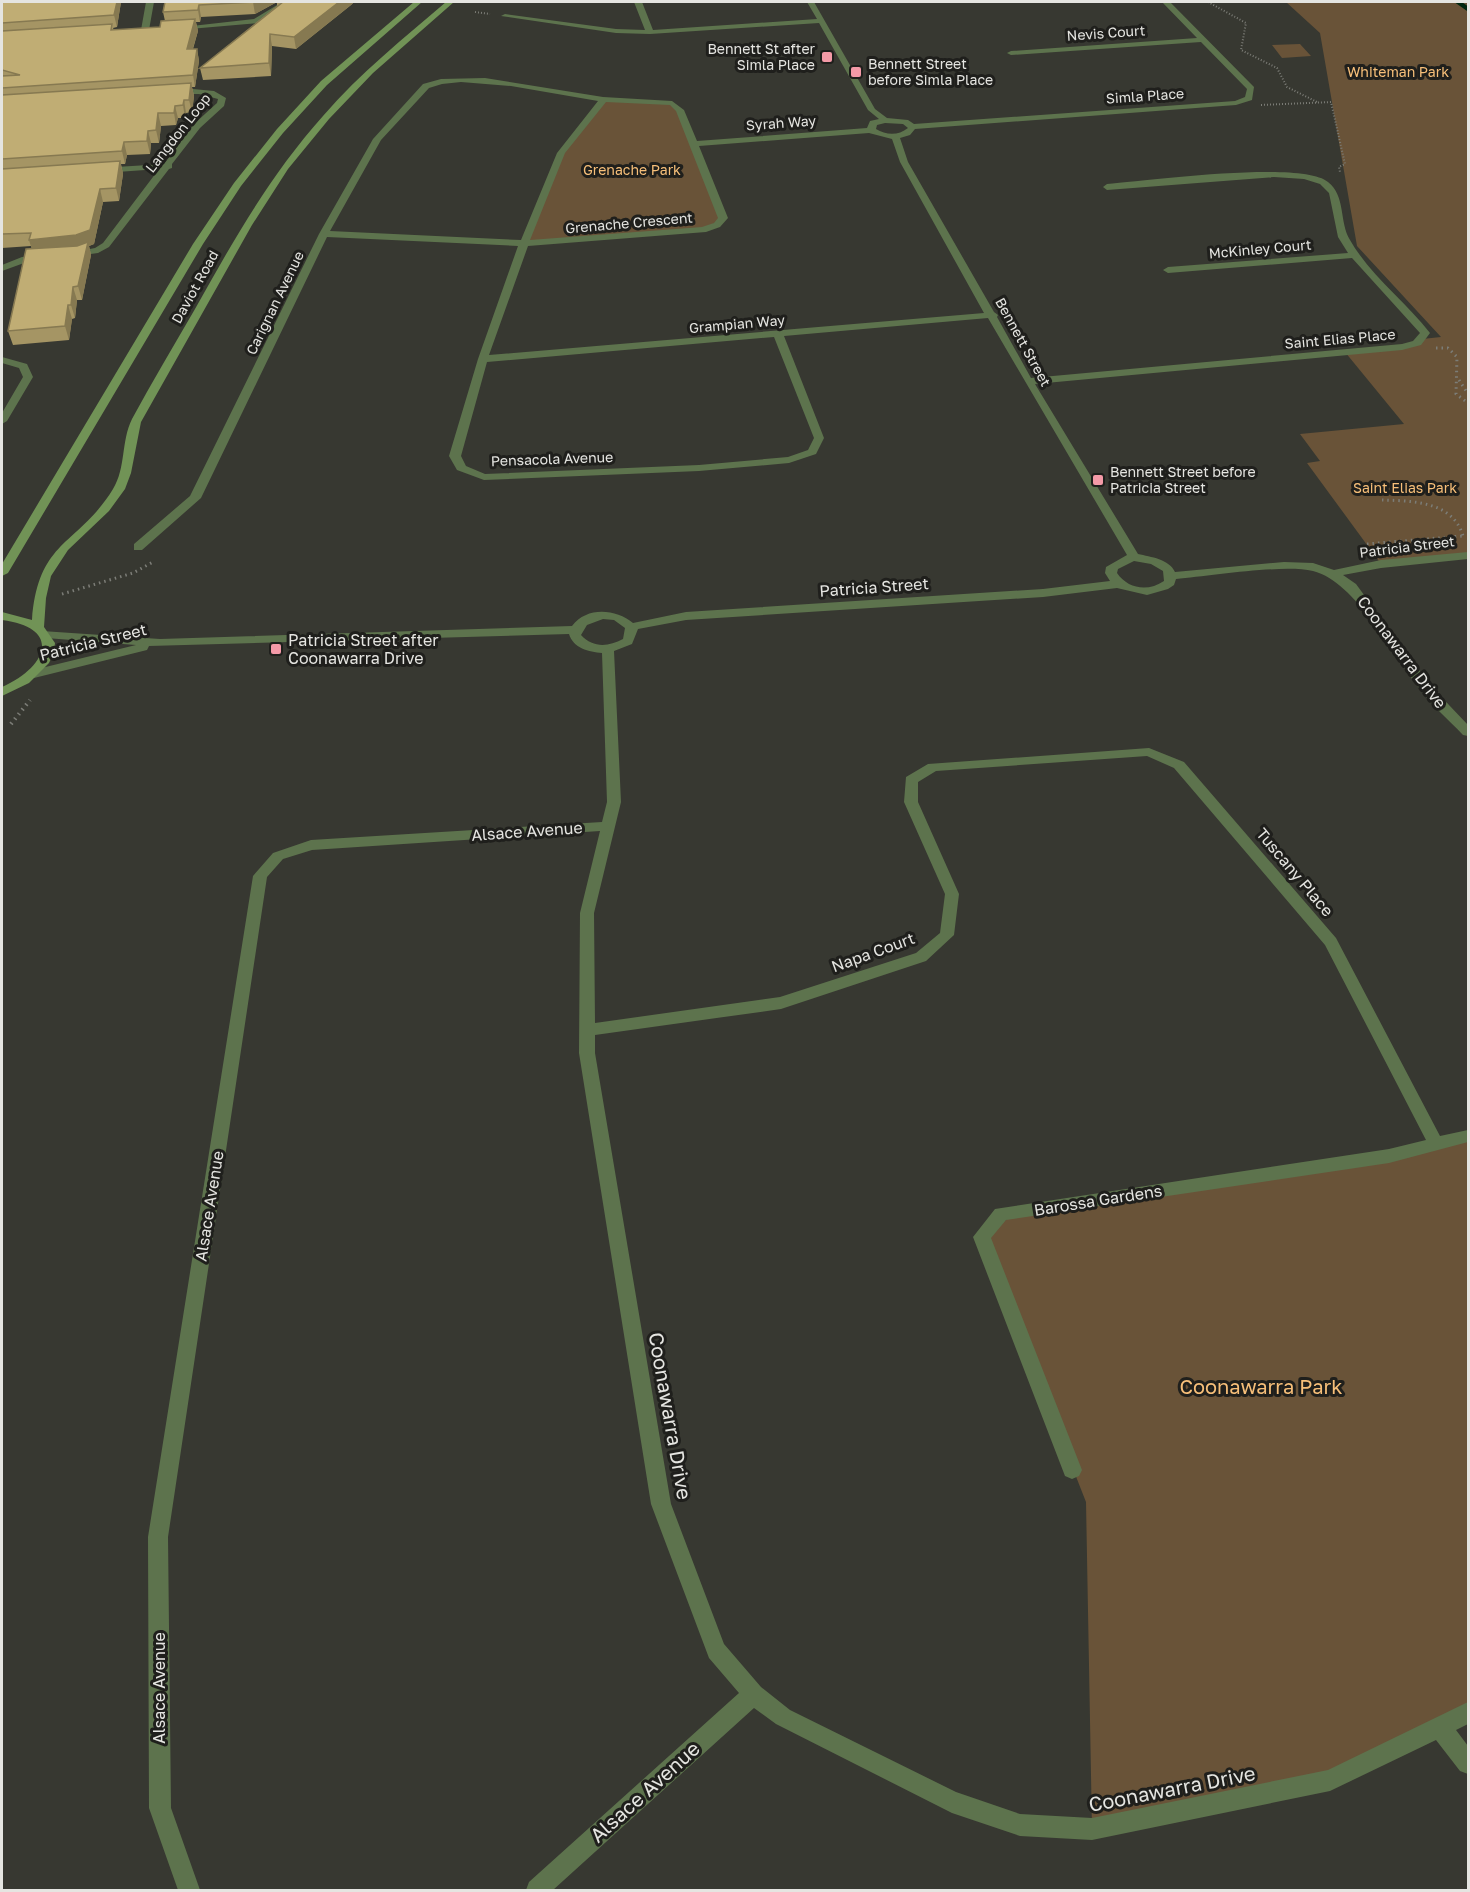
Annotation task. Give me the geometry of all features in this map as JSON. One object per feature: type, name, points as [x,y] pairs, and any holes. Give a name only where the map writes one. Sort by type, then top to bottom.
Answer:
[{"type":"street","points":[[145,30],[150,2]]},
{"type":"street","points":[[166,29],[256,21],[286,2]]},
{"type":"street","name":"Daviot Road","points":[[2,573],[237,184],[280,131],[324,83],[418,2]]},
{"type":"street","name":"Daviot Road","points":[[34,674],[48,653],[49,643],[42,630],[39,596],[46,570],[64,546],[102,510],[120,486],[125,474],[129,442],[136,422],[259,205],[298,150],[340,101],[392,50],[450,2]]},
{"type":"street","points":[[638,2],[650,32]]},
{"type":"street","points":[[811,2],[872,110],[885,120]]},
{"type":"street","points":[[1166,2],[1251,89],[1249,98]]},
{"type":"street","points":[[505,16],[616,31],[650,32],[822,21]]},
{"type":"street","points":[[133,31],[155,30]]},
{"type":"street","name":"Nevis Court","points":[[1011,53],[1203,40]]},
{"type":"street","name":"Grenache Crescent","points":[[324,234],[524,243],[563,242],[703,230],[717,225],[723,218],[680,110],[672,103],[604,99],[465,79],[446,79]]},
{"type":"street","name":"Carignan Avenue","points":[[138,547],[195,498],[324,234],[377,139],[426,86],[446,79]]},
{"type":"street","name":"Langdon Loop","points":[[2,268],[22,260],[84,254],[106,245],[169,166],[197,126],[221,104],[222,98],[200,91],[165,93]]},
{"type":"street","name":"Simla Place","points":[[912,127],[1236,103],[1249,98]]},
{"type":"street","name":"Pensacola Avenue","points":[[604,99],[561,153],[524,243],[483,359],[455,456],[461,468],[484,477],[699,468],[789,460],[812,452],[819,438],[778,334]]},
{"type":"street","points":[[885,120],[905,122],[912,127],[908,133],[896,136],[880,135],[871,130],[873,123],[885,120]]},
{"type":"street","name":"Syrah Way","points":[[692,144],[871,130]]},
{"type":"street","name":"Bennett Street","points":[[896,136],[904,162],[993,315],[1028,381],[1134,557]]},
{"type":"street","points":[[92,171],[169,166]]},
{"type":"street","points":[[1107,187],[1274,174],[1305,176],[1323,182],[1333,192]]},
{"type":"street","name":"Saint Elias Place","points":[[1028,381],[1401,347],[1422,339],[1425,333],[1422,327],[1354,255],[1343,237],[1333,192]]},
{"type":"street","name":"McKinley Court","points":[[1168,270],[1354,255]]},
{"type":"street","name":"Grampian Way","points":[[483,359],[993,315]]},
{"type":"street","points":[[2,360],[23,366],[28,377],[2,421]]},
{"type":"street","name":"Patricia Street","points":[[631,627],[686,616],[1043,593],[1119,584],[1138,591],[1157,590],[1165,587],[1171,576],[1284,566],[1312,567],[1333,574],[1381,564],[1468,555]]},
{"type":"street","points":[[1119,584],[1111,573],[1112,567],[1125,559],[1134,557],[1163,565],[1171,576]]},
{"type":"street","name":"Coonawarra Drive","points":[[1333,574],[1352,587],[1425,688],[1468,732]]},
{"type":"street","points":[[608,615],[618,617],[631,627],[632,632],[628,641],[608,649],[587,647],[575,636],[576,630],[587,619],[608,615]]},
{"type":"street","points":[[2,616],[18,618],[42,630]]},
{"type":"street","name":"Patricia Street","points":[[42,630],[160,643],[576,630]]},
{"type":"street","name":"Patricia Street","points":[[34,674],[160,643]]},
{"type":"street","name":"Coonawarra Drive","points":[[608,649],[614,802],[587,913],[587,1053],[661,1504],[716,1651],[754,1694],[783,1717],[952,1802],[1020,1825],[1092,1829],[1330,1780],[1468,1713]]},
{"type":"street","points":[[2,692],[34,674]]},
{"type":"street","points":[[2,702],[15,686]]},
{"type":"street","name":"Tuscany Place","points":[[1036,760],[1149,752],[1179,765],[1331,942],[1435,1142]]},
{"type":"street","name":"Napa Court","points":[[588,1030],[781,1003],[921,957],[947,935],[952,894],[911,802],[911,780],[933,767],[1036,760]]},
{"type":"street","name":"Alsace Avenue","points":[[189,1890],[160,1808],[158,1537],[260,876],[278,856],[311,845],[608,826]]},
{"type":"street","name":"Barossa Gardens","points":[[1071,1470],[982,1237],[1001,1214],[1389,1156],[1435,1142],[1468,1136]]},
{"type":"street","name":"Alsace Avenue","points":[[537,1890],[754,1694]]},
{"type":"street","points":[[1440,1727],[1468,1763]]},
{"type":"path","points":[[1208,2],[1246,23],[1241,50],[1277,68],[1287,87],[1318,103]]},
{"type":"path","points":[[1249,98],[1263,106],[1331,102],[1345,164],[1339,167],[1344,189],[1333,192]]},
{"type":"path","points":[[1448,348],[1459,359],[1456,394],[1468,403]]},
{"type":"path","points":[[1458,375],[1468,394]]},
{"type":"path","points":[[1382,501],[1423,502],[1438,507],[1451,516],[1463,530],[1463,536]]},
{"type":"path","points":[[1367,544],[1449,535],[1468,537]]},
{"type":"path","points":[[56,595],[85,589],[133,573],[145,568],[158,556]]},
{"type":"green space","name":"Whiteman Park","points":[[1286,2],[1468,2],[1468,555],[1381,564],[1307,463],[1320,461],[1300,434],[1404,424],[1345,352],[1402,347],[1422,339],[1441,337],[1357,246],[1320,33]]},
{"type":"green space","points":[[1300,44],[1311,56],[1282,58],[1272,45]]},
{"type":"green space","name":"Grenache Park","points":[[604,99],[672,103],[680,110],[723,218],[703,230],[524,242],[561,153]]},
{"type":"green space","name":"Coonawarra Park","points":[[1468,1136],[1468,1713],[1330,1780],[1092,1829],[1086,1502],[982,1237],[1010,1217]]},
{"type":"building","points":[[2,2],[117,2],[114,15],[2,23]]},
{"type":"building","points":[[165,2],[254,2],[199,5],[198,10],[163,12]]},
{"type":"building","points":[[283,2],[339,2],[294,37],[270,34],[269,63],[200,68]]},
{"type":"building","points":[[195,19],[187,49],[197,49],[193,75],[2,88],[2,76],[20,75],[2,70],[2,31],[112,24],[111,30],[160,27],[161,21]]},
{"type":"building","points":[[191,83],[189,100],[184,100],[183,105],[175,106],[174,113],[158,113],[156,130],[148,131],[147,141],[124,142],[122,151],[2,159],[2,95]]},
{"type":"building","points":[[120,161],[116,188],[100,189],[90,230],[76,235],[29,240],[31,233],[2,234],[2,169]]},
{"type":"building","points":[[88,242],[78,286],[73,287],[71,305],[68,305],[65,326],[8,331],[26,249],[77,246]]},
{"type":"waterway","points":[[1458,2],[1468,9]]},
{"type":"place","name":"Bennett St after Simla Place","points":[[827,57]]},
{"type":"place","name":"Bennett Street before Simla Place","points":[[856,72]]},
{"type":"place","name":"Bennett Street before Patricia Street","points":[[1098,480]]},
{"type":"place","name":"Patricia Street after Coonawarra Drive","points":[[276,649]]},
{"type":"park label","name":"Saint Elias Park","points":[[1405,488]]}]
